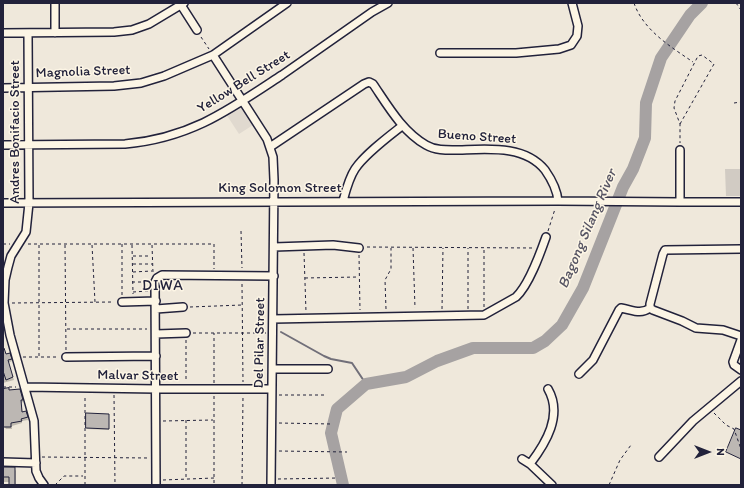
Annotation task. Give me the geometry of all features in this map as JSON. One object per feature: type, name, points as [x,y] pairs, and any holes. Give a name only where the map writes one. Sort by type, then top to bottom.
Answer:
[{"type":"street","points":[[55,3],[55,33]]},
{"type":"street","name":"Magnolia Street","points":[[3,88],[107,86],[141,83],[164,76],[213,55],[288,3]]},
{"type":"street","name":"Yellow Bell Street","points":[[3,145],[142,142],[172,136],[190,130],[208,122],[242,102],[372,12],[388,3]]},
{"type":"street","points":[[440,53],[537,52],[559,49],[571,45],[576,36],[578,26],[572,3]]},
{"type":"street","points":[[3,33],[114,32],[132,30],[149,24],[182,4],[197,30]]},
{"type":"street","name":"Andres Bonifacio Street","points":[[28,33],[29,203],[26,232],[11,256],[8,267],[5,280],[4,303],[6,336],[16,357],[26,387],[34,421],[36,460],[39,478],[44,485]]},
{"type":"street","name":"Del Pilar Street","points":[[213,55],[267,139],[274,167],[271,482]]},
{"type":"street","name":"Bueno Street","points":[[270,147],[369,82],[373,84],[402,126],[427,146],[438,149],[483,149],[511,151],[527,155],[541,165],[551,179],[557,193],[558,201]]},
{"type":"street","points":[[343,201],[355,169],[402,126]]},
{"type":"street","points":[[680,150],[680,202]]},
{"type":"street","name":"King Solomon Street","points":[[3,203],[274,201],[741,202]]},
{"type":"street","points":[[273,319],[484,315],[518,296],[532,273],[546,237]]},
{"type":"street","points":[[274,247],[332,246],[359,248]]},
{"type":"street","points":[[650,308],[665,250],[741,249]]},
{"type":"street","points":[[156,482],[156,280],[162,275],[274,276]]},
{"type":"street","points":[[122,302],[156,301]]},
{"type":"street","points":[[156,309],[183,307]]},
{"type":"street","points":[[579,374],[593,360],[621,308],[636,312],[644,312],[650,308]]},
{"type":"street","points":[[650,308],[682,321],[694,328],[723,330],[741,336]]},
{"type":"street","points":[[156,331],[186,334]]},
{"type":"street","points":[[741,340],[733,363],[741,370]]},
{"type":"street","points":[[66,357],[156,356]]},
{"type":"street","points":[[272,369],[328,369]]},
{"type":"street","points":[[659,457],[680,434],[741,381]]},
{"type":"street","name":"Malvar Street","points":[[26,387],[243,389],[272,392]]},
{"type":"street","points":[[530,464],[540,451],[546,439],[555,412],[552,396],[548,389]]},
{"type":"street","points":[[522,459],[530,464],[552,485]]},
{"type":"street","points":[[3,462],[36,460]]},
{"type":"path","points":[[634,3],[637,12],[656,36],[694,63]]},
{"type":"path","points":[[736,3],[741,10]]},
{"type":"path","points":[[197,30],[213,55]]},
{"type":"path","points":[[680,124],[714,64],[700,55],[694,63],[674,101],[674,108],[680,124],[680,150]]},
{"type":"path","points":[[734,103],[741,102]]},
{"type":"path","points":[[546,237],[558,201]]},
{"type":"path","points":[[241,231],[243,389],[242,485]]},
{"type":"path","points":[[3,244],[214,244],[214,276]]},
{"type":"path","points":[[39,244],[39,357]]},
{"type":"path","points":[[16,357],[66,357],[65,244]]},
{"type":"path","points":[[92,244],[96,302]]},
{"type":"path","points":[[4,303],[122,302],[122,244]]},
{"type":"path","points":[[132,244],[133,301]]},
{"type":"path","points":[[132,282],[156,280],[152,271],[152,245]]},
{"type":"path","points":[[304,246],[306,319]]},
{"type":"path","points":[[386,317],[385,280],[391,269],[391,247]]},
{"type":"path","points":[[413,247],[415,317]]},
{"type":"path","points":[[442,247],[442,316]]},
{"type":"path","points":[[468,247],[468,316]]},
{"type":"path","points":[[484,247],[484,315]]},
{"type":"path","points":[[360,318],[359,248],[542,248]]},
{"type":"path","points":[[132,256],[152,256]]},
{"type":"path","points":[[132,264],[152,264]]},
{"type":"path","points":[[132,272],[152,271]]},
{"type":"path","points":[[305,278],[359,277]]},
{"type":"path","points":[[132,292],[156,291]]},
{"type":"path","points":[[183,307],[242,305]]},
{"type":"path","points":[[66,329],[156,331]]},
{"type":"path","points":[[214,333],[214,485]]},
{"type":"path","points":[[186,389],[186,334],[273,333]]},
{"type":"path","points":[[3,387],[26,387]]},
{"type":"path","points":[[85,388],[85,485]]},
{"type":"path","points":[[114,389],[115,485]]},
{"type":"path","points":[[272,392],[326,395]]},
{"type":"path","points":[[709,408],[726,425],[734,429],[741,449]]},
{"type":"path","points":[[186,420],[186,479]]},
{"type":"path","points":[[156,421],[214,420]]},
{"type":"path","points":[[272,423],[331,424]]},
{"type":"path","points":[[609,485],[620,460],[631,445]]},
{"type":"path","points":[[272,450],[347,452]]},
{"type":"path","points":[[36,460],[84,457],[156,458]]},
{"type":"path","points":[[55,485],[64,476],[84,476]]},
{"type":"path","points":[[156,482],[214,478]]},
{"type":"path","points":[[271,482],[338,478]]},
{"type":"shaded area","points":[[240,105],[253,125],[239,134],[226,114]]},
{"type":"shaded area","points":[[725,169],[741,169],[741,196],[726,196]]},
{"type":"building","points":[[3,348],[6,354],[10,353],[12,359],[8,360],[13,377],[6,380],[3,371]]},
{"type":"building","points":[[9,388],[9,390],[20,389],[23,400],[21,400],[22,412],[26,411],[28,417],[21,419],[22,421],[11,423],[11,427],[3,427],[3,389]]},
{"type":"building","points":[[86,413],[109,414],[109,429],[86,428]]},
{"type":"building","points":[[736,428],[741,430],[741,459],[726,452]]},
{"type":"building","points":[[3,467],[15,467],[15,485],[9,485],[9,477],[3,477]]},
{"type":"waterway","name":"Bagong Silang River","points":[[343,485],[331,433],[337,409],[366,384],[406,377],[437,361],[473,348],[533,348],[545,341],[562,325],[583,288],[623,187],[633,169],[645,138],[646,103],[661,58],[690,15],[702,3]]},
{"type":"waterway","points":[[281,332],[324,356],[331,359],[352,363],[366,384]]},
{"type":"district","name":"DIWA","points":[[163,286]]}]
